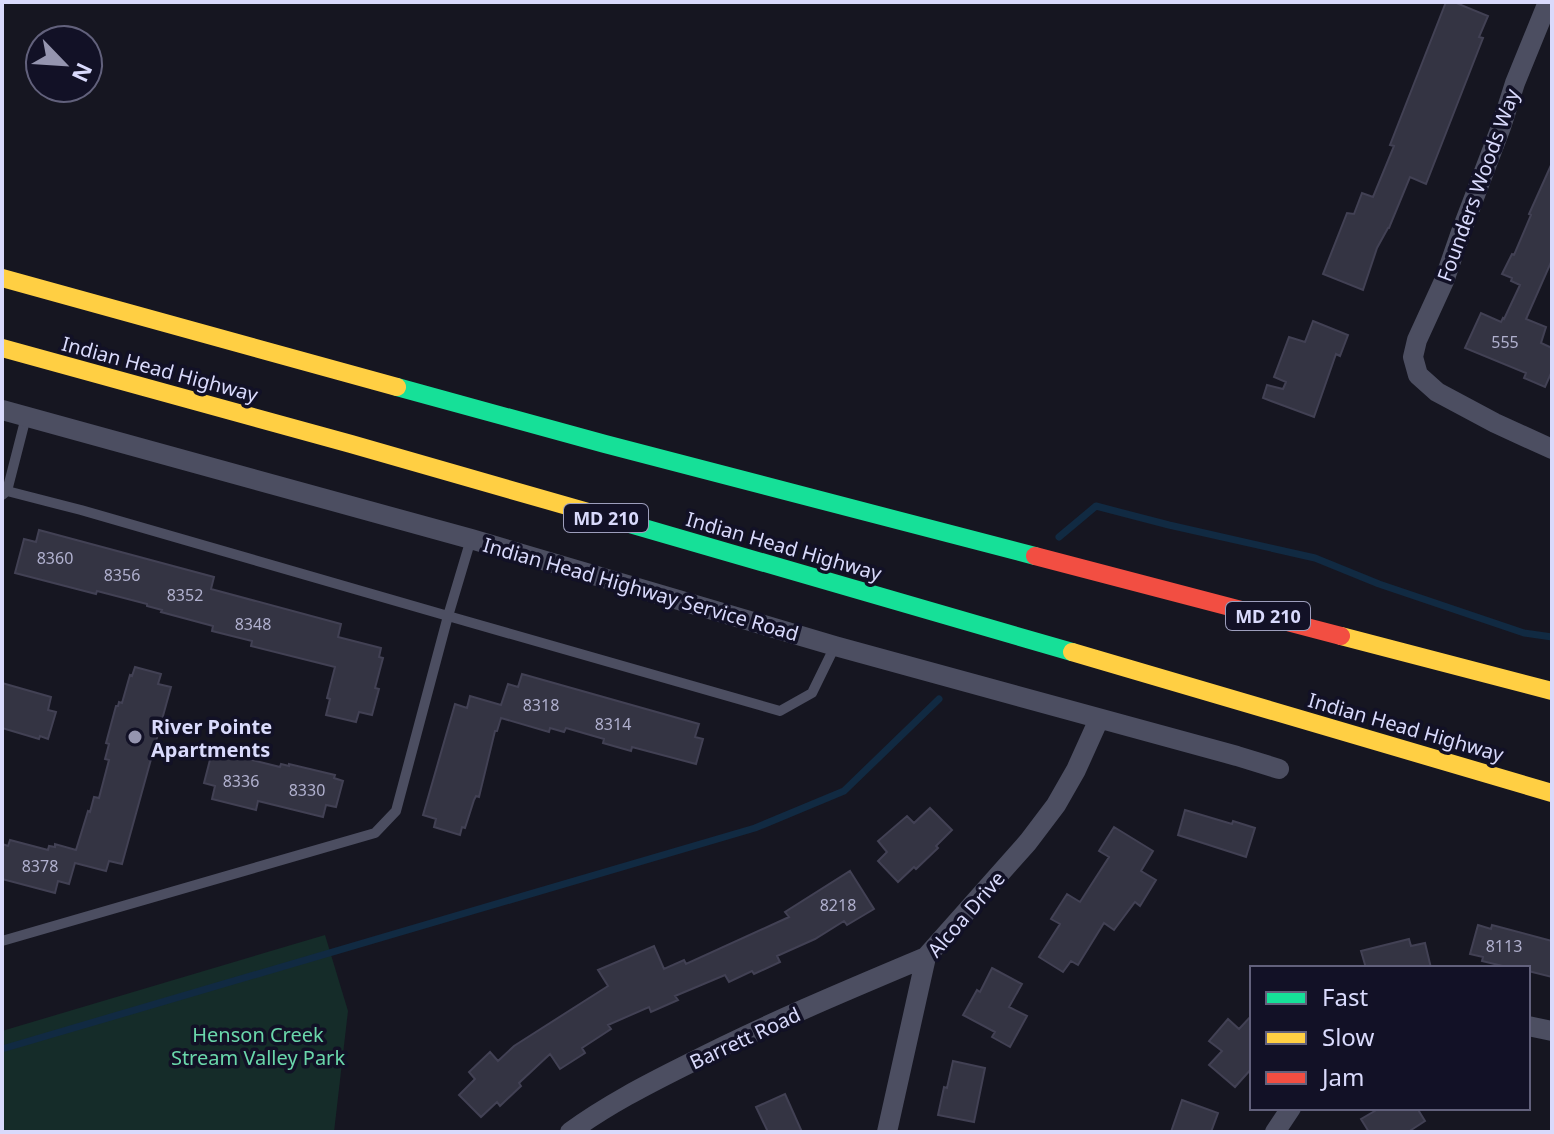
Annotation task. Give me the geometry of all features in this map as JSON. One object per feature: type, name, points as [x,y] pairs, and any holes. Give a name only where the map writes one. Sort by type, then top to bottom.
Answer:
[{"type":"highway","name":"MD 210","points":[[2,278],[605,444],[1552,691]]},
{"type":"highway","name":"Indian Head Highway","points":[[2,348],[351,444],[1552,793]]},
{"type":"highway","points":[[1513,680],[1552,697]]},
{"type":"highway","points":[[1208,691],[1522,765]]},
{"type":"street","name":"Founders Woods Way","points":[[1548,2],[1413,357],[1422,381],[1437,392],[1552,449]]},
{"type":"street","name":"Indian Head Highway Service Road","points":[[2,410],[471,539],[835,646],[1279,769]]},
{"type":"street","name":"Alcoa Drive","points":[[887,1132],[926,957],[1002,872],[1056,805],[1092,739],[1099,719]]},
{"type":"street","name":"Barrett Road","points":[[570,1132],[597,1113],[722,1047],[926,957]]},
{"type":"street","points":[[1530,1026],[1552,1031]]},
{"type":"street","points":[[1275,1132],[1290,1110]]},
{"type":"lane","points":[[26,417],[4,493],[81,510],[780,711],[812,693],[835,646]]},
{"type":"lane","points":[[2,941],[375,833],[396,811],[471,539]]},
{"type":"green space","name":"Henson Creek Stream Valley Park","points":[[325,935],[348,1011],[334,1132],[2,1132],[2,1031]]},
{"type":"building","points":[[1446,2],[1454,2],[1488,16],[1479,37],[1483,38],[1426,184],[1410,177],[1389,228],[1377,248],[1363,290],[1323,274],[1347,213],[1354,214],[1362,193],[1373,197]]},
{"type":"building","points":[[1552,163],[1552,260],[1526,319],[1546,327],[1541,343],[1552,348],[1552,371],[1545,387],[1524,378],[1526,373],[1465,348],[1481,313],[1501,322],[1520,285],[1502,274],[1514,255]]},
{"type":"building","points":[[1313,321],[1348,335],[1340,356],[1336,354],[1314,417],[1263,398],[1267,385],[1283,389],[1286,382],[1274,377],[1289,337],[1305,342]]},
{"type":"building","points":[[39,530],[214,577],[211,589],[341,624],[338,637],[381,648],[379,657],[383,658],[375,688],[379,689],[372,715],[359,712],[356,722],[326,715],[335,667],[251,646],[252,641],[212,631],[213,626],[161,612],[147,604],[15,573],[24,539],[36,542]]},
{"type":"building","points":[[135,667],[161,674],[158,684],[171,687],[122,864],[109,861],[106,871],[75,863],[69,884],[58,881],[55,893],[2,879],[2,844],[8,846],[10,840],[48,850],[55,844],[76,850],[94,797],[99,798],[109,760],[105,759],[109,744],[106,743],[116,706],[122,703]]},
{"type":"building","points":[[522,674],[699,724],[695,737],[703,739],[696,764],[632,747],[631,751],[566,728],[564,732],[550,728],[549,732],[501,718],[479,797],[476,796],[474,800],[465,828],[462,827],[460,835],[434,827],[436,819],[423,815],[455,704],[467,708],[470,696],[501,705],[508,684],[518,687]]},
{"type":"building","points":[[2,683],[51,697],[48,710],[56,712],[48,739],[2,728]]},
{"type":"building","points":[[212,752],[335,775],[334,778],[343,781],[336,807],[326,805],[323,817],[258,801],[256,810],[212,799],[215,786],[204,783]]},
{"type":"building","points":[[930,808],[952,830],[936,846],[938,848],[898,882],[878,861],[887,852],[878,841],[907,816],[914,823]]},
{"type":"building","points":[[1185,810],[1255,828],[1246,857],[1178,835]]},
{"type":"building","points":[[1114,827],[1153,851],[1141,871],[1156,880],[1140,906],[1135,902],[1114,930],[1104,923],[1078,965],[1071,961],[1063,972],[1039,957],[1060,924],[1051,919],[1067,894],[1080,902],[1109,857],[1099,851]]},
{"type":"building","points":[[850,871],[874,909],[847,925],[844,921],[815,939],[777,956],[780,962],[754,974],[752,971],[729,982],[725,975],[675,996],[678,1000],[651,1012],[649,1007],[608,1025],[611,1029],[582,1048],[585,1053],[560,1069],[550,1054],[500,1106],[497,1102],[481,1117],[459,1095],[475,1079],[469,1072],[490,1052],[498,1061],[514,1046],[608,986],[598,970],[654,946],[664,969],[684,960],[686,964],[789,917],[785,912]]},
{"type":"building","points":[[1478,925],[1491,929],[1492,925],[1552,941],[1552,977],[1530,972],[1530,966],[1503,966],[1482,961],[1483,957],[1470,954]]},
{"type":"building","points":[[1409,939],[1411,946],[1425,943],[1431,966],[1365,966],[1361,951]]},
{"type":"building","points":[[992,968],[1022,984],[1009,1007],[1027,1016],[1010,1047],[992,1037],[995,1032],[963,1015]]},
{"type":"building","points":[[1250,1017],[1250,1070],[1235,1087],[1209,1065],[1222,1051],[1209,1041],[1228,1019],[1239,1029]]},
{"type":"building","points":[[953,1061],[985,1068],[974,1122],[938,1115]]},
{"type":"building","points":[[785,1094],[802,1132],[768,1132],[756,1107]]},
{"type":"building","points":[[1182,1100],[1218,1113],[1211,1132],[1171,1132]]},
{"type":"building","points":[[1377,1110],[1418,1110],[1425,1121],[1408,1132],[1369,1132],[1361,1119]]},
{"type":"waterway","points":[[1059,537],[1096,506],[1315,558],[1379,584],[1524,633],[1552,637]]},
{"type":"waterway","points":[[2,1049],[755,828],[844,791],[939,699]]},
{"type":"traffic: fast","points":[[397,387],[1035,556]]},
{"type":"traffic: fast","points":[[630,524],[1072,652]]},
{"type":"traffic: slow","points":[[2,278],[397,387]]},
{"type":"traffic: slow","points":[[2,348],[630,524]]},
{"type":"traffic: slow","points":[[1341,636],[1552,691]]},
{"type":"traffic: slow","points":[[1072,652],[1552,793]]},
{"type":"traffic: jam","points":[[1035,556],[1341,636]]},
{"type":"place","name":"River Pointe Apartments","points":[[135,737]]}]
